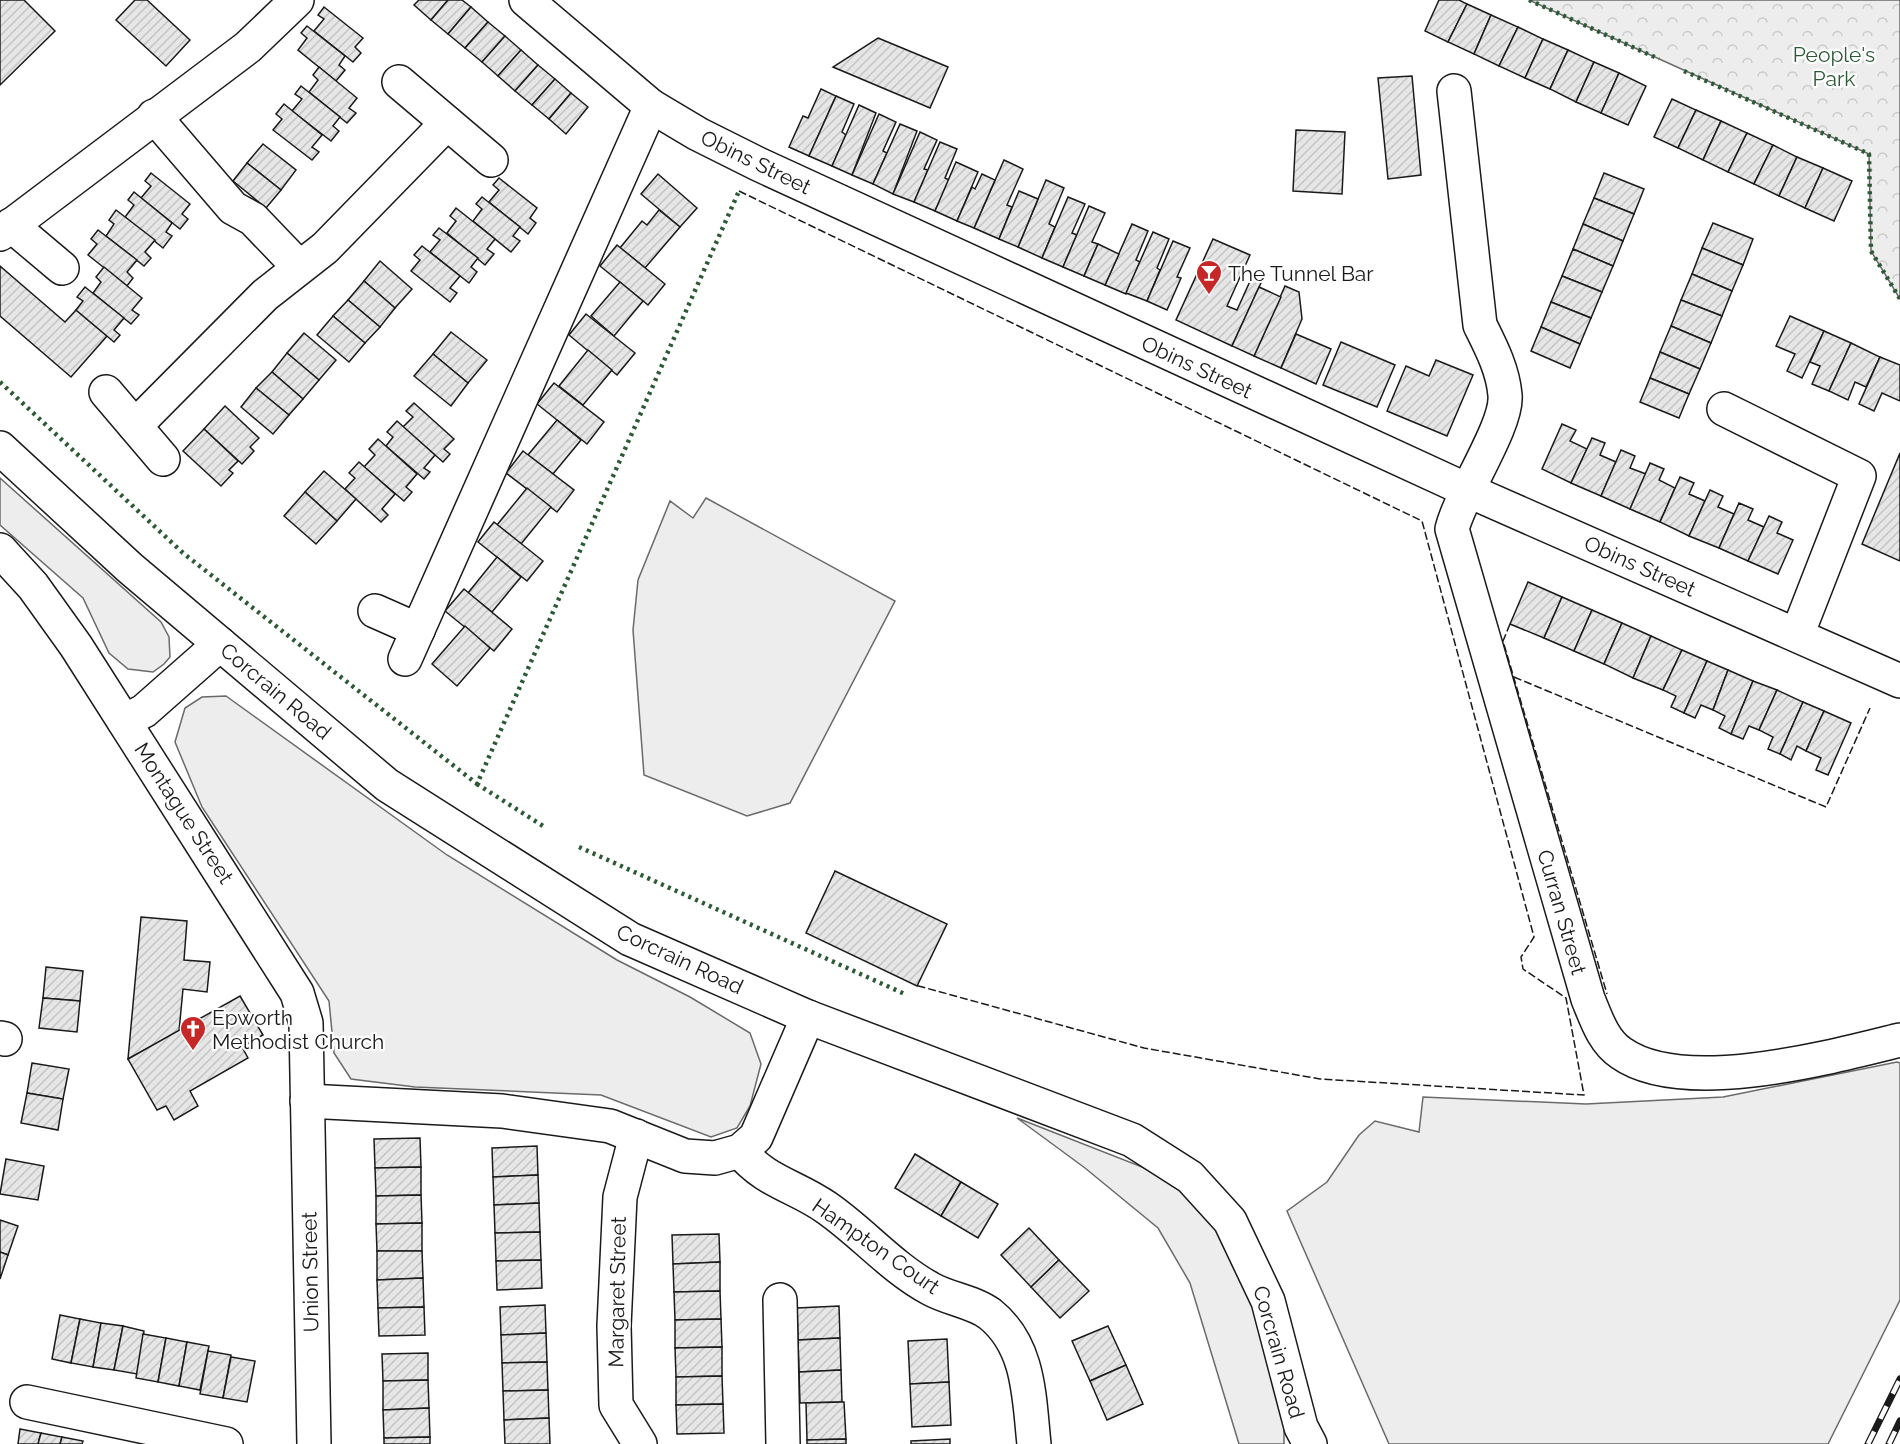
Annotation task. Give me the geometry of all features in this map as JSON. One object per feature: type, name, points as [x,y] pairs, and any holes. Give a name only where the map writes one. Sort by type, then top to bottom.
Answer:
[{"type":"street","points":[[62,268],[6,229],[248,47],[297,0]]},
{"type":"street","name":"Obins Street","points":[[526,0],[651,106],[698,134],[758,164],[1467,490],[1900,681]]},
{"type":"street","points":[[399,82],[491,160]]},
{"type":"street","name":"Curran Street","points":[[1454,91],[1480,325],[1497,359],[1505,397],[1499,423],[1467,490],[1452,529],[1587,999],[1603,1033],[1620,1053],[1648,1066],[1712,1073],[1821,1060],[1900,1040]]},
{"type":"street","points":[[375,611],[411,645],[651,106]]},
{"type":"street","points":[[154,116],[233,208],[261,226],[299,267]]},
{"type":"street","points":[[135,426],[265,295],[324,248],[447,123]]},
{"type":"street","points":[[106,392],[163,459]]},
{"type":"street","points":[[1724,409],[1859,476],[1797,635]]},
{"type":"street","name":"Corcrain Road","points":[[0,448],[130,568],[397,791],[630,939],[808,1017],[1131,1140],[1190,1177],[1230,1221],[1268,1301],[1301,1427],[1310,1444]]},
{"type":"street","name":"Montague Street","points":[[0,550],[33,586],[124,721],[297,993],[306,1023],[308,1101]]},
{"type":"street","points":[[124,721],[144,711],[205,660],[220,644]]},
{"type":"street","points":[[308,1101],[502,1111],[610,1126],[686,1156],[715,1158],[740,1151],[756,1137],[808,1017]]},
{"type":"street","name":"Union Street","points":[[308,1101],[314,1444]]},
{"type":"street","name":"Margaret Street","points":[[636,1136],[620,1197],[614,1326],[616,1405],[640,1444]]},
{"type":"street","name":"Hampton Court","points":[[740,1151],[751,1165],[767,1177],[826,1207],[884,1255],[931,1289],[989,1314],[1014,1342],[1027,1374],[1034,1444]]},
{"type":"street","points":[[780,1300],[783,1444]]},
{"type":"street","points":[[27,1402],[226,1444]]},
{"type":"shaded area","points":[[0,478],[161,622],[169,637],[170,657],[164,664],[153,672],[128,669],[109,653],[83,598],[0,525]]},
{"type":"shaded area","points":[[706,498],[895,601],[790,803],[747,816],[644,775],[633,630],[638,580],[670,501],[693,518]]},
{"type":"shaded area","points":[[226,696],[447,855],[617,960],[690,997],[750,1033],[761,1064],[750,1106],[737,1128],[711,1137],[601,1095],[415,1087],[351,1079],[334,1053],[329,1001],[202,807],[175,742],[185,708],[202,697]]},
{"type":"shaded area","points":[[1900,1063],[1900,1300],[1828,1444],[1389,1444],[1287,1211],[1327,1182],[1359,1135],[1375,1121],[1419,1132],[1423,1097],[1586,1104],[1723,1097]]},
{"type":"shaded area","points":[[1017,1118],[1178,1181],[1228,1244],[1250,1293],[1284,1417],[1284,1444],[1239,1444],[1190,1283],[1158,1228],[1085,1168]]},
{"type":"green space","name":"People's Park","points":[[1529,0],[1900,0],[1900,299],[1871,251],[1869,154]]},
{"type":"building","points":[[0,0],[24,0],[55,31],[0,85]]},
{"type":"building","points":[[135,0],[147,0],[190,40],[166,66],[116,20]]},
{"type":"building","points":[[419,0],[448,0],[431,20],[414,5]]},
{"type":"building","points":[[448,0],[462,0],[471,7],[448,34],[431,20]]},
{"type":"building","points":[[1439,0],[1459,0],[1467,4],[1448,42],[1425,31]]},
{"type":"building","points":[[1467,4],[1491,15],[1474,54],[1448,42]]},
{"type":"building","points":[[324,7],[363,38],[355,47],[361,53],[353,62],[314,31],[324,19],[318,15]]},
{"type":"building","points":[[471,7],[488,22],[465,48],[448,34]]},
{"type":"building","points":[[1491,15],[1518,27],[1499,66],[1474,54]]},
{"type":"building","points":[[488,22],[505,36],[482,62],[465,48]]},
{"type":"building","points":[[307,26],[345,56],[339,65],[345,70],[336,81],[298,50],[307,38],[301,33]]},
{"type":"building","points":[[1518,27],[1543,39],[1525,78],[1499,66]]},
{"type":"building","points":[[505,36],[521,50],[498,76],[482,62]]},
{"type":"building","points":[[878,38],[948,67],[930,108],[833,67]]},
{"type":"building","points":[[1543,39],[1568,50],[1550,89],[1525,78]]},
{"type":"building","points":[[521,50],[538,65],[515,91],[498,76]]},
{"type":"building","points":[[1568,50],[1594,62],[1576,102],[1550,89]]},
{"type":"building","points":[[1594,62],[1619,73],[1601,113],[1576,102]]},
{"type":"building","points":[[538,65],[555,79],[532,105],[515,91]]},
{"type":"building","points":[[319,67],[357,98],[349,108],[356,113],[347,123],[309,92],[318,80],[313,75]]},
{"type":"building","points":[[1619,73],[1646,86],[1628,125],[1601,113]]},
{"type":"building","points":[[1412,76],[1421,175],[1388,179],[1378,78]]},
{"type":"building","points":[[555,79],[571,93],[549,119],[532,105]]},
{"type":"building","points":[[301,86],[340,117],[333,126],[339,131],[331,141],[292,111],[302,99],[295,94]]},
{"type":"building","points":[[821,89],[836,96],[809,156],[789,147],[803,116],[808,118]]},
{"type":"building","points":[[571,93],[588,107],[566,134],[549,119]]},
{"type":"building","points":[[836,96],[854,104],[842,132],[846,135],[832,166],[809,156]]},
{"type":"building","points":[[1672,99],[1696,110],[1678,148],[1654,137]]},
{"type":"building","points":[[284,104],[322,135],[312,147],[319,152],[312,160],[273,130],[282,119],[276,114]]},
{"type":"building","points":[[859,105],[876,113],[852,175],[832,166]]},
{"type":"building","points":[[1696,110],[1721,121],[1703,160],[1678,148]]},
{"type":"building","points":[[879,114],[896,122],[883,151],[887,153],[873,184],[852,175]]},
{"type":"building","points":[[1721,121],[1747,133],[1728,172],[1703,160]]},
{"type":"building","points":[[900,124],[917,131],[893,194],[873,184]]},
{"type":"building","points":[[1296,130],[1345,132],[1342,194],[1293,191]]},
{"type":"building","points":[[920,132],[937,140],[924,169],[928,170],[914,202],[893,194]]},
{"type":"building","points":[[1747,133],[1773,145],[1754,184],[1728,172]]},
{"type":"building","points":[[940,142],[957,149],[945,178],[949,180],[935,211],[914,202]]},
{"type":"building","points":[[263,144],[296,170],[281,190],[247,163]]},
{"type":"building","points":[[1773,145],[1797,157],[1779,196],[1754,184]]},
{"type":"building","points":[[1797,157],[1823,168],[1805,208],[1779,196]]},
{"type":"building","points":[[1004,160],[1023,169],[1007,205],[1012,207],[999,239],[974,228]]},
{"type":"building","points":[[956,162],[978,172],[957,221],[935,211]]},
{"type":"building","points":[[247,163],[281,190],[266,208],[233,181]]},
{"type":"building","points":[[1823,168],[1852,181],[1834,221],[1805,208]]},
{"type":"building","points":[[151,173],[190,204],[182,214],[188,219],[180,229],[141,198],[151,186],[145,181]]},
{"type":"building","points":[[1604,173],[1644,189],[1634,214],[1594,198]]},
{"type":"building","points":[[658,174],[697,208],[680,227],[641,194]]},
{"type":"building","points":[[982,174],[995,180],[974,228],[957,221],[972,187],[975,189]]},
{"type":"building","points":[[499,178],[537,208],[530,218],[536,223],[528,234],[489,202],[499,190],[493,185]]},
{"type":"building","points":[[1046,180],[1064,188],[1049,224],[1055,227],[1042,258],[1018,247]]},
{"type":"building","points":[[1019,191],[1038,199],[1018,247],[999,239]]},
{"type":"building","points":[[134,192],[172,223],[166,232],[172,236],[163,248],[125,217],[134,205],[128,200]]},
{"type":"building","points":[[482,197],[520,227],[513,236],[520,241],[511,252],[473,221],[482,209],[476,204]]},
{"type":"building","points":[[1068,197],[1085,204],[1072,233],[1077,235],[1063,267],[1042,258]]},
{"type":"building","points":[[1594,198],[1634,214],[1623,241],[1583,224]]},
{"type":"building","points":[[1089,206],[1105,213],[1092,242],[1098,244],[1084,276],[1063,267]]},
{"type":"building","points":[[456,208],[495,239],[487,249],[494,254],[485,265],[447,233],[456,221],[450,216]]},
{"type":"building","points":[[116,210],[155,240],[145,252],[151,258],[144,266],[106,236],[114,224],[109,220]]},
{"type":"building","points":[[659,210],[680,227],[645,268],[620,248],[642,221],[647,225]]},
{"type":"building","points":[[1713,223],[1753,239],[1743,265],[1702,248]]},
{"type":"building","points":[[1132,224],[1148,231],[1136,260],[1140,262],[1126,294],[1105,285]]},
{"type":"building","points":[[1583,224],[1623,241],[1613,266],[1573,249]]},
{"type":"building","points":[[439,228],[478,258],[471,267],[477,272],[469,283],[430,252],[440,240],[433,235]]},
{"type":"building","points":[[98,230],[137,260],[127,272],[133,278],[127,286],[88,255],[97,244],[91,239]]},
{"type":"building","points":[[1153,232],[1169,239],[1157,268],[1160,270],[1147,301],[1126,293]]},
{"type":"building","name":"The Tunnel Bar","points":[[1213,239],[1250,255],[1227,306],[1237,310],[1251,279],[1261,283],[1232,346],[1176,320]]},
{"type":"building","points":[[1173,241],[1190,248],[1177,277],[1181,278],[1167,310],[1147,301]]},
{"type":"building","points":[[1098,244],[1119,254],[1105,285],[1084,276]]},
{"type":"building","points":[[617,245],[665,284],[648,305],[600,266]]},
{"type":"building","points":[[422,246],[460,276],[450,288],[457,293],[450,302],[411,271],[420,260],[414,255]]},
{"type":"building","points":[[1702,248],[1743,265],[1732,291],[1692,274]]},
{"type":"building","points":[[1573,249],[1613,266],[1602,292],[1562,276]]},
{"type":"building","points":[[380,261],[412,289],[395,308],[364,281]]},
{"type":"building","points":[[0,266],[65,322],[76,310],[107,336],[71,377],[0,316]]},
{"type":"building","points":[[104,267],[142,298],[132,310],[139,315],[131,324],[93,293],[101,282],[96,277]]},
{"type":"building","points":[[1692,274],[1732,291],[1722,316],[1681,300]]},
{"type":"building","points":[[1562,276],[1602,292],[1591,318],[1551,302]]},
{"type":"building","points":[[364,281],[395,308],[380,327],[348,300]]},
{"type":"building","points":[[620,282],[643,301],[614,336],[591,316]]},
{"type":"building","points":[[1285,286],[1299,292],[1302,319],[1281,368],[1254,356]]},
{"type":"building","points":[[85,287],[124,318],[114,330],[120,335],[114,342],[76,310],[83,301],[77,297]]},
{"type":"building","points":[[1259,287],[1281,297],[1254,356],[1232,346]]},
{"type":"building","points":[[348,300],[380,327],[365,343],[333,316]]},
{"type":"building","points":[[1681,300],[1722,316],[1711,343],[1671,326]]},
{"type":"building","points":[[1551,302],[1591,318],[1580,344],[1541,327]]},
{"type":"building","points":[[586,314],[635,353],[617,375],[569,335]]},
{"type":"building","points":[[333,316],[365,343],[349,362],[317,335]]},
{"type":"building","points":[[1790,316],[1824,331],[1802,378],[1787,371],[1795,354],[1776,346]]},
{"type":"building","points":[[1671,326],[1711,343],[1700,369],[1660,352]]},
{"type":"building","points":[[1541,327],[1580,344],[1570,368],[1531,351]]},
{"type":"building","points":[[1824,331],[1851,343],[1829,391],[1812,384],[1820,366],[1810,362]]},
{"type":"building","points":[[451,332],[487,360],[468,383],[433,354]]},
{"type":"building","points":[[304,333],[336,360],[319,380],[287,353]]},
{"type":"building","points":[[1296,334],[1331,349],[1316,384],[1281,368]]},
{"type":"building","points":[[1341,342],[1395,365],[1377,407],[1323,385]]},
{"type":"building","points":[[1851,343],[1880,357],[1866,387],[1855,382],[1848,400],[1829,391]]},
{"type":"building","points":[[588,350],[612,370],[583,405],[559,386]]},
{"type":"building","points":[[1660,352],[1700,369],[1689,394],[1650,378]]},
{"type":"building","points":[[287,353],[319,380],[303,399],[272,372]]},
{"type":"building","points":[[433,354],[468,383],[451,406],[414,376]]},
{"type":"building","points":[[1880,357],[1900,365],[1900,401],[1882,393],[1874,411],[1859,404]]},
{"type":"building","points":[[1436,360],[1473,375],[1447,436],[1387,411],[1406,366],[1429,376]]},
{"type":"building","points":[[272,372],[303,399],[289,415],[256,388]]},
{"type":"building","points":[[1650,378],[1689,394],[1679,418],[1640,402]]},
{"type":"building","points":[[554,383],[604,422],[587,444],[537,404]]},
{"type":"building","points":[[256,388],[289,415],[273,434],[241,407]]},
{"type":"building","points":[[414,403],[454,439],[444,449],[450,454],[443,462],[403,427],[413,417],[406,411]]},
{"type":"building","points":[[225,406],[259,438],[250,447],[254,451],[242,464],[204,429]]},
{"type":"building","points":[[557,420],[581,440],[553,474],[528,455]]},
{"type":"building","points":[[397,421],[435,455],[424,468],[430,472],[424,479],[386,446],[393,437],[387,432]]},
{"type":"building","points":[[1562,424],[1576,430],[1570,441],[1587,449],[1571,483],[1542,469]]},
{"type":"building","points":[[204,429],[238,461],[229,470],[233,473],[221,486],[183,451]]},
{"type":"building","points":[[1592,438],[1605,443],[1600,455],[1616,462],[1601,496],[1571,483]]},
{"type":"building","points":[[378,439],[417,474],[406,487],[412,492],[404,501],[364,467],[375,455],[369,449]]},
{"type":"building","points":[[1621,450],[1635,456],[1630,468],[1646,474],[1630,509],[1601,496]]},
{"type":"building","points":[[523,451],[574,490],[557,512],[506,473]]},
{"type":"building","points":[[1900,453],[1900,561],[1862,544]]},
{"type":"building","points":[[359,462],[395,494],[382,509],[388,515],[381,522],[345,489],[355,478],[349,473]]},
{"type":"building","points":[[1650,463],[1664,469],[1659,480],[1675,488],[1660,522],[1630,509]]},
{"type":"building","points":[[324,471],[356,499],[337,521],[305,492]]},
{"type":"building","points":[[1680,477],[1694,483],[1689,494],[1705,501],[1689,536],[1660,522]]},
{"type":"building","points":[[527,488],[551,507],[521,544],[497,525]]},
{"type":"building","points":[[1710,490],[1723,496],[1718,507],[1734,514],[1719,548],[1689,536]]},
{"type":"building","points":[[305,492],[337,521],[316,544],[284,516]]},
{"type":"building","points":[[1739,503],[1753,509],[1748,520],[1764,527],[1748,561],[1719,548]]},
{"type":"building","points":[[1769,516],[1782,522],[1777,533],[1793,540],[1778,574],[1748,561]]},
{"type":"building","points":[[494,522],[543,561],[527,581],[478,542]]},
{"type":"building","points":[[497,557],[521,577],[492,612],[468,593]]},
{"type":"building","points":[[1528,582],[1562,597],[1544,638],[1510,624]]},
{"type":"building","points":[[464,589],[512,629],[494,651],[445,611]]},
{"type":"building","points":[[1562,597],[1592,610],[1574,651],[1544,638]]},
{"type":"building","points":[[1592,610],[1622,623],[1604,664],[1574,651]]},
{"type":"building","points":[[1622,623],[1651,636],[1633,678],[1604,664]]},
{"type":"building","points":[[465,626],[490,648],[457,686],[432,664]]},
{"type":"building","points":[[1651,636],[1682,650],[1663,690],[1633,678]]},
{"type":"building","points":[[1682,650],[1707,661],[1684,713],[1671,707],[1676,696],[1663,690]]},
{"type":"building","points":[[1707,661],[1728,670],[1713,710],[1701,705],[1695,718],[1684,713]]},
{"type":"building","points":[[1728,670],[1753,681],[1731,734],[1719,728],[1725,716],[1713,710]]},
{"type":"building","points":[[1753,681],[1777,690],[1759,730],[1749,726],[1743,739],[1731,734]]},
{"type":"building","points":[[1777,690],[1803,702],[1780,754],[1768,749],[1773,737],[1759,730]]},
{"type":"building","points":[[1803,702],[1824,711],[1806,751],[1797,746],[1791,760],[1780,754]]},
{"type":"building","points":[[1824,711],[1851,723],[1828,775],[1816,770],[1821,758],[1806,751]]},
{"type":"building","points":[[835,871],[947,924],[917,986],[806,933]]},
{"type":"building","points":[[141,917],[187,921],[184,960],[210,962],[207,992],[183,989],[179,1031],[128,1059]]},
{"type":"building","points":[[46,967],[83,971],[80,1001],[43,998]]},
{"type":"building","name":"Epworth Methodist Church","points":[[240,996],[263,1035],[242,1047],[248,1058],[190,1091],[198,1106],[174,1120],[166,1106],[157,1110],[128,1059]]},
{"type":"building","points":[[43,998],[80,1001],[77,1032],[39,1028]]},
{"type":"building","points":[[32,1063],[69,1069],[63,1099],[27,1093]]},
{"type":"building","points":[[27,1093],[63,1099],[58,1130],[21,1123]]},
{"type":"building","points":[[420,1138],[421,1167],[375,1168],[374,1139]]},
{"type":"building","points":[[537,1146],[538,1175],[493,1177],[492,1148]]},
{"type":"building","points":[[915,1154],[961,1182],[941,1216],[895,1188]]},
{"type":"building","points":[[6,1159],[44,1166],[38,1200],[0,1194]]},
{"type":"building","points":[[421,1167],[421,1195],[376,1196],[375,1168]]},
{"type":"building","points":[[538,1175],[539,1203],[494,1205],[493,1177]]},
{"type":"building","points":[[961,1182],[998,1204],[978,1238],[941,1216]]},
{"type":"building","points":[[421,1195],[422,1223],[376,1224],[376,1196]]},
{"type":"building","points":[[539,1203],[540,1232],[495,1233],[494,1205]]},
{"type":"building","points":[[0,1220],[18,1226],[8,1255],[0,1252]]},
{"type":"building","points":[[422,1223],[422,1251],[377,1251],[376,1224]]},
{"type":"building","points":[[1029,1228],[1059,1260],[1031,1287],[1001,1255]]},
{"type":"building","points":[[540,1232],[541,1260],[496,1261],[495,1233]]},
{"type":"building","points":[[719,1234],[720,1262],[673,1264],[672,1235]]},
{"type":"building","points":[[377,1251],[422,1251],[423,1278],[377,1280]]},
{"type":"building","points":[[0,1252],[8,1255],[0,1279]]},
{"type":"building","points":[[541,1260],[542,1288],[497,1290],[496,1261]]},
{"type":"building","points":[[1059,1260],[1089,1291],[1060,1318],[1031,1287]]},
{"type":"building","points":[[720,1262],[720,1291],[674,1292],[673,1264]]},
{"type":"building","points":[[423,1278],[424,1307],[378,1308],[377,1280]]},
{"type":"building","points":[[720,1291],[721,1319],[675,1320],[674,1292]]},
{"type":"building","points":[[545,1305],[546,1333],[501,1335],[500,1307]]},
{"type":"building","points":[[839,1306],[840,1338],[798,1340],[797,1308]]},
{"type":"building","points":[[424,1307],[425,1335],[379,1336],[378,1308]]},
{"type":"building","points":[[60,1315],[80,1319],[71,1363],[52,1359]]},
{"type":"building","points":[[80,1319],[101,1323],[93,1367],[71,1363]]},
{"type":"building","points":[[721,1319],[722,1347],[675,1348],[675,1320]]},
{"type":"building","points":[[101,1323],[123,1326],[114,1370],[93,1367]]},
{"type":"building","points":[[123,1326],[144,1331],[137,1374],[114,1370]]},
{"type":"building","points":[[1108,1326],[1126,1365],[1090,1381],[1072,1341]]},
{"type":"building","points":[[546,1333],[547,1362],[502,1363],[501,1335]]},
{"type":"building","points":[[143,1334],[166,1338],[158,1382],[136,1378]]},
{"type":"building","points":[[166,1338],[187,1342],[179,1386],[158,1382]]},
{"type":"building","points":[[840,1338],[841,1370],[799,1372],[798,1340]]},
{"type":"building","points":[[947,1339],[949,1382],[910,1384],[908,1341]]},
{"type":"building","points":[[187,1342],[209,1346],[200,1390],[179,1386]]},
{"type":"building","points":[[722,1347],[722,1376],[676,1377],[675,1348]]},
{"type":"building","points":[[208,1351],[231,1355],[223,1398],[200,1394]]},
{"type":"building","points":[[428,1353],[428,1380],[383,1381],[382,1354]]},
{"type":"building","points":[[231,1357],[255,1361],[247,1402],[223,1398]]},
{"type":"building","points":[[547,1362],[548,1390],[503,1391],[502,1363]]},
{"type":"building","points":[[1126,1365],[1143,1404],[1107,1420],[1090,1381]]},
{"type":"building","points":[[841,1370],[842,1402],[800,1403],[799,1372]]},
{"type":"building","points":[[722,1376],[723,1404],[676,1405],[676,1377]]},
{"type":"building","points":[[428,1380],[429,1408],[383,1410],[383,1381]]},
{"type":"building","points":[[949,1382],[951,1425],[912,1427],[910,1384]]},
{"type":"building","points":[[548,1390],[549,1418],[504,1420],[503,1391]]},
{"type":"building","points":[[844,1402],[846,1439],[807,1440],[806,1403]]},
{"type":"building","points":[[723,1404],[724,1433],[677,1434],[676,1405]]},
{"type":"building","points":[[429,1408],[430,1437],[384,1438],[383,1410]]},
{"type":"building","points":[[549,1418],[550,1444],[505,1444],[504,1420]]},
{"type":"building","points":[[20,1429],[41,1433],[38,1444],[18,1444]]},
{"type":"building","points":[[41,1433],[62,1437],[60,1444],[38,1444]]},
{"type":"building","points":[[62,1437],[83,1441],[82,1444],[60,1444]]},
{"type":"building","points":[[430,1437],[430,1444],[384,1444],[384,1438]]},
{"type":"building","points":[[846,1439],[846,1444],[807,1444],[807,1440]]},
{"type":"building","points":[[950,1439],[950,1444],[911,1444],[911,1441]]},
{"type":"railway","points":[[1868,1444],[1900,1379]]},
{"type":"railway","points":[[1889,1444],[1900,1421]]},
{"type":"hedge","points":[[1529,0],[1659,59]]},
{"type":"hedge","points":[[1684,71],[1869,154],[1871,251],[1900,299]]},
{"type":"hedge","points":[[0,382],[183,553],[477,784],[739,191]]},
{"type":"hedge","points":[[477,784],[543,826]]},
{"type":"hedge","points":[[579,847],[907,995]]},
{"type":"fence","points":[[739,191],[1422,521],[1534,937],[1521,957],[1523,969],[1566,998],[1584,1095],[1320,1079],[1144,1048],[915,985]]},
{"type":"fence","points":[[1510,624],[1503,641],[1607,994]]},
{"type":"fence","points":[[1514,677],[1826,807],[1870,708]]},
{"type":"place","name":"The Tunnel Bar","points":[[1209,296]]},
{"type":"place","name":"Epworth Methodist Church","points":[[193,1052]]}]
